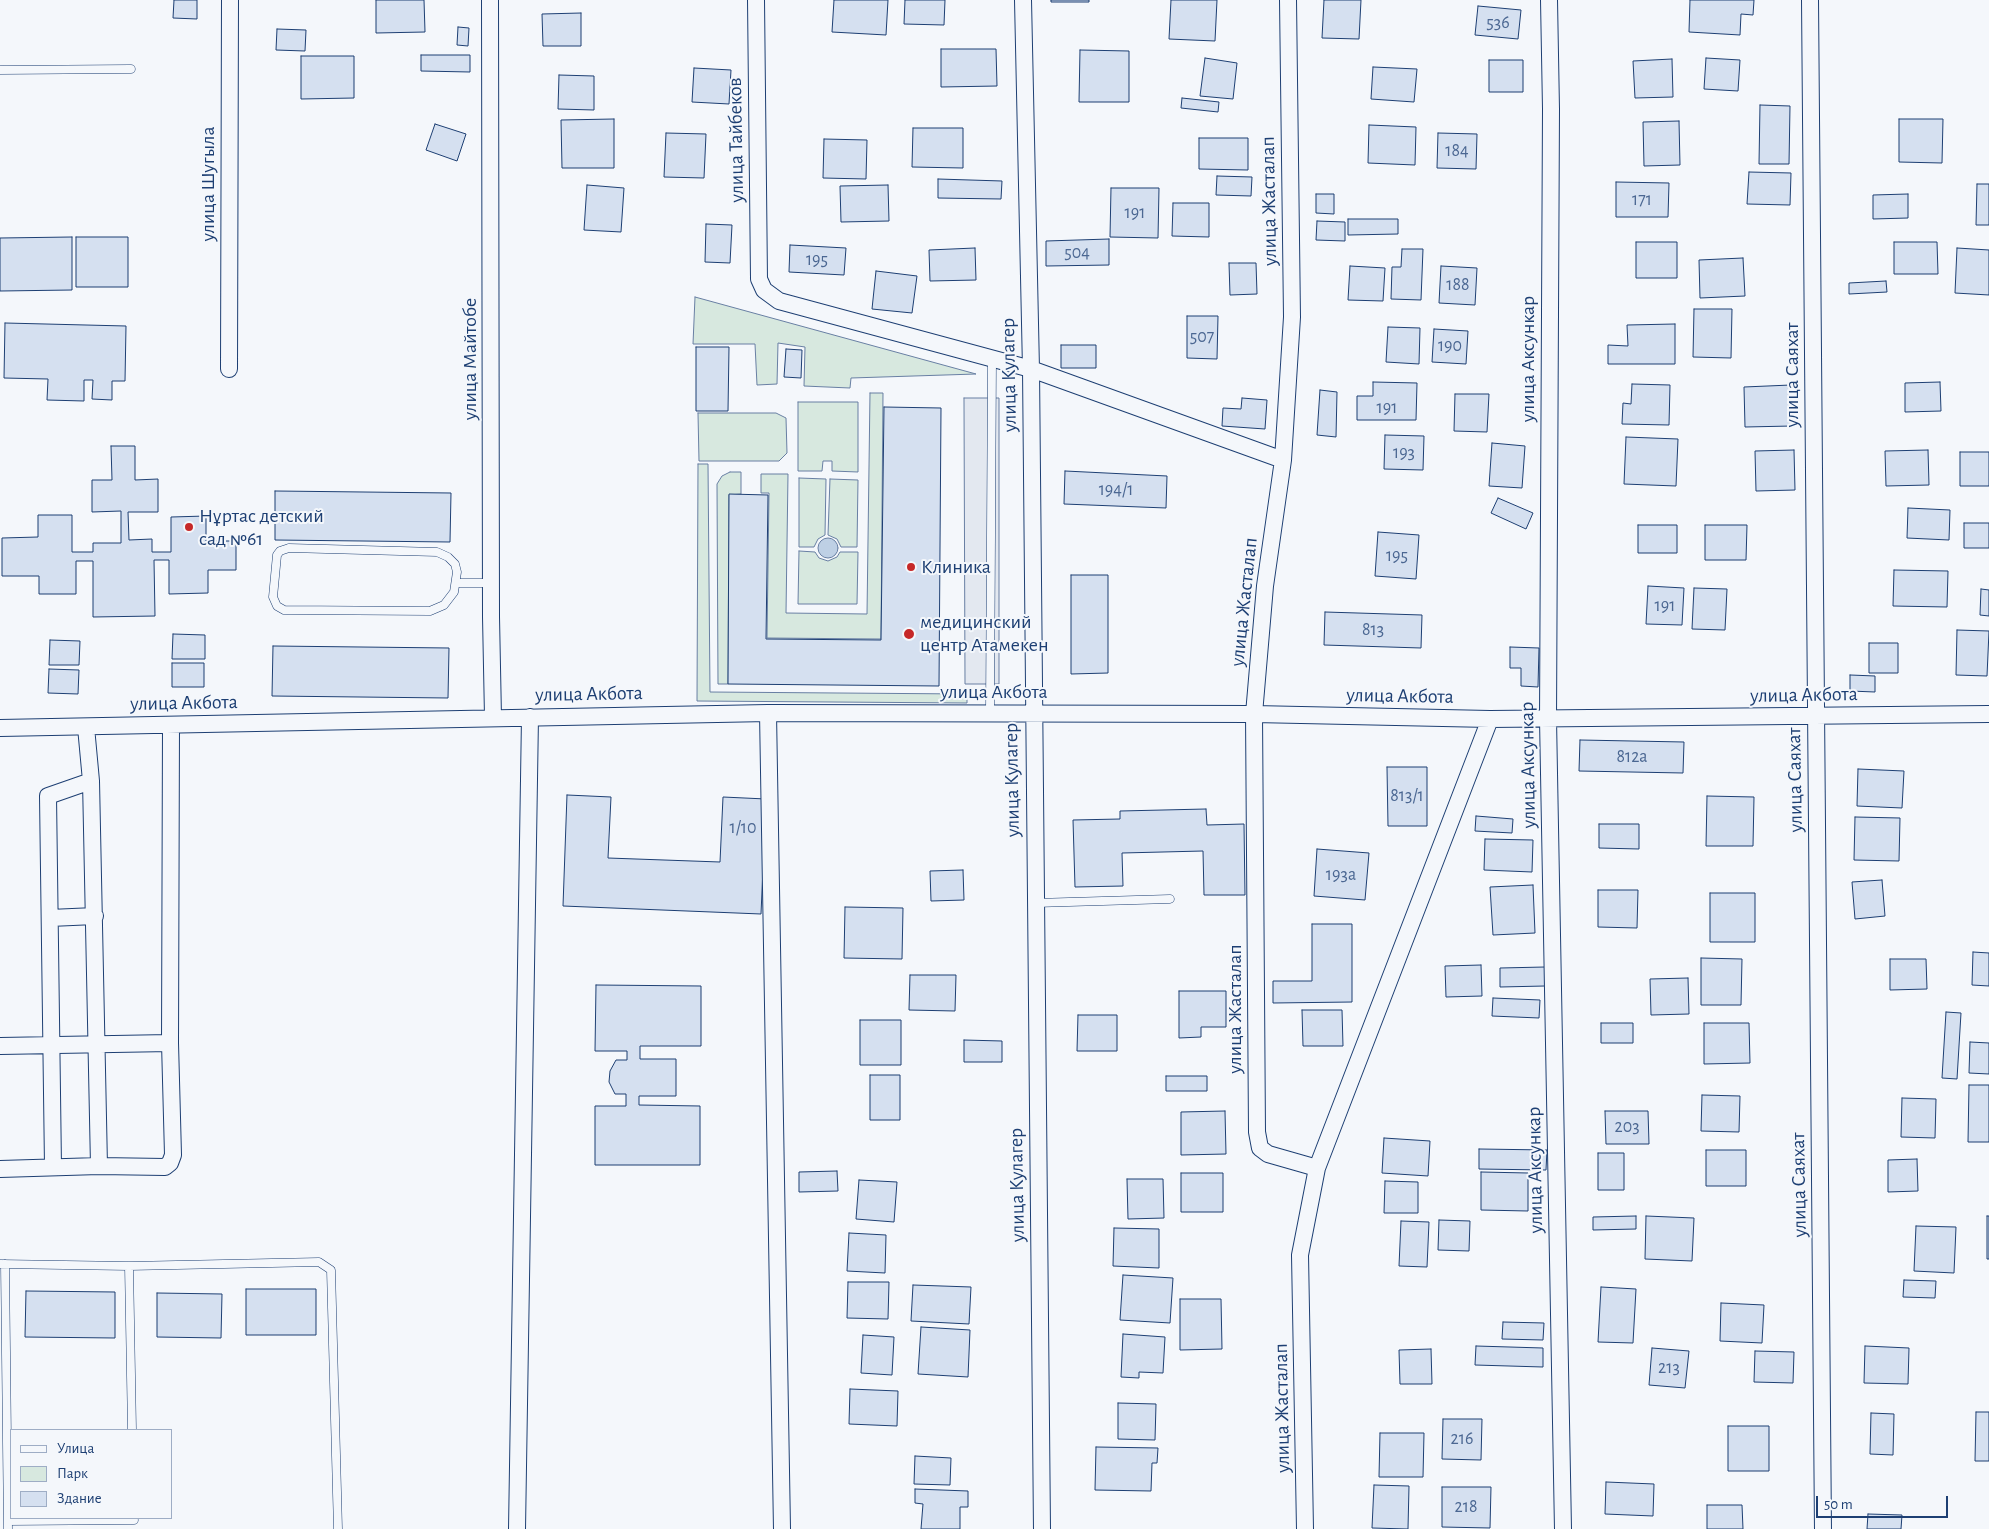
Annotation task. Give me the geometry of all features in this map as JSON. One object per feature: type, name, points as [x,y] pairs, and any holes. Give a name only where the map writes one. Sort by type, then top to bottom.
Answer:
[{"type":"street","name":"улица Шугыла","points":[[229,368],[230,0]]},
{"type":"street","name":"улица Майтобе","points":[[490,0],[491,617],[494,717]]},
{"type":"street","name":"улица Тайбеков","points":[[756,0],[759,279],[764,290],[779,301],[992,358]]},
{"type":"street","name":"улица Кулагер","points":[[1023,0],[1031,369],[1042,1529]]},
{"type":"street","name":"улица Жасталап","points":[[1288,0],[1292,318],[1283,460],[1265,586],[1254,714],[1257,1132],[1260,1148],[1268,1154],[1318,1168]]},
{"type":"street","name":"улица Аксункар","points":[[1549,0],[1551,120],[1548,719],[1563,1529]]},
{"type":"street","name":"улица Саяхат","points":[[1810,0],[1823,1529]]},
{"type":"street","points":[[992,358],[1031,369],[1283,460]]},
{"type":"street","name":"улица Акбота","points":[[0,728],[768,713],[1033,712],[1490,719],[1989,714]]},
{"type":"street","points":[[768,713],[782,1529]]},
{"type":"street","points":[[517,1529],[530,717]]},
{"type":"street","name":"улица Жасталап","points":[[1305,1529],[1300,1255],[1318,1168],[1490,719]]},
{"type":"street","points":[[0,1168],[99,1166],[165,1168],[170,1163],[173,1155],[170,1043],[171,725]]},
{"type":"street","points":[[86,726],[91,781],[95,916],[99,1166]]},
{"type":"street","points":[[53,1167],[53,1044],[48,796],[91,781]]},
{"type":"street","points":[[50,918],[95,916]]},
{"type":"street","points":[[0,1046],[170,1043]]},
{"type":"lane","points":[[0,70],[131,69]]},
{"type":"lane","points":[[990,713],[992,358]]},
{"type":"lane","points":[[289,548],[437,552],[448,557],[455,564],[456,582],[450,599],[438,609],[430,611],[284,610],[277,606],[273,597],[277,555],[280,551],[289,548]]},
{"type":"lane","points":[[456,582],[492,583]]},
{"type":"lane","points":[[1035,903],[1170,899]]},
{"type":"lane","points":[[134,1522],[8,1525],[9,1478],[2,1264],[129,1266],[319,1262],[331,1270],[338,1529]]},
{"type":"lane","points":[[129,1266],[132,1429]]},
{"type":"green space","points":[[695,297],[976,374],[851,378],[850,388],[804,386],[805,347],[778,343],[777,384],[757,385],[755,344],[693,344]]},
{"type":"green space","points":[[870,393],[883,393],[881,639],[767,638],[769,493],[761,493],[761,474],[788,474],[786,613],[867,614]]},
{"type":"green space","points":[[798,402],[858,402],[858,472],[832,471],[832,461],[823,461],[822,471],[798,471]]},
{"type":"green space","points":[[698,413],[776,413],[786,418],[787,453],[779,461],[699,461]]},
{"type":"green space","points":[[698,464],[708,464],[710,692],[967,694],[967,703],[697,701]]},
{"type":"green space","points":[[730,472],[741,472],[741,494],[729,495],[728,684],[718,684],[717,484],[722,476]]},
{"type":"green space","points":[[799,478],[826,479],[825,535],[818,539],[814,547],[799,547]]},
{"type":"green space","points":[[830,479],[858,480],[857,547],[841,547],[837,539],[828,535]]},
{"type":"green space","points":[[799,551],[815,552],[819,558],[828,561],[837,557],[840,552],[858,552],[857,604],[798,604]]},
{"type":"shaded area","points":[[964,398],[999,398],[999,684],[965,684]]},
{"type":"water","points":[[828,538],[835,541],[838,548],[835,555],[828,558],[821,555],[818,548],[821,541]]},
{"type":"building","points":[[174,0],[197,0],[197,19],[173,18]]},
{"type":"building","points":[[376,0],[424,0],[425,32],[376,33]]},
{"type":"building","points":[[834,0],[888,0],[886,35],[832,32]]},
{"type":"building","points":[[905,0],[945,0],[944,25],[904,24]]},
{"type":"building","points":[[1051,0],[1089,0],[1089,2],[1051,2]]},
{"type":"building","points":[[1171,0],[1217,0],[1215,41],[1169,39]]},
{"type":"building","points":[[1324,0],[1361,0],[1359,39],[1322,38]]},
{"type":"building","points":[[1690,0],[1754,0],[1753,15],[1741,14],[1740,35],[1689,32]]},
{"type":"building","points":[[1478,6],[1521,10],[1518,39],[1475,35]]},
{"type":"building","points":[[581,13],[581,46],[543,46],[542,14]]},
{"type":"building","points":[[458,27],[469,28],[468,46],[457,45]]},
{"type":"building","points":[[277,29],[306,30],[305,51],[276,50]]},
{"type":"building","points":[[941,49],[996,49],[997,86],[941,87]]},
{"type":"building","points":[[1080,50],[1129,51],[1129,102],[1079,102]]},
{"type":"building","points":[[421,55],[470,55],[470,72],[421,71]]},
{"type":"building","points":[[301,56],[354,56],[354,98],[301,99]]},
{"type":"building","points":[[1205,58],[1237,63],[1233,99],[1200,96]]},
{"type":"building","points":[[1706,58],[1740,60],[1738,91],[1704,89]]},
{"type":"building","points":[[1672,59],[1673,97],[1635,98],[1633,61]]},
{"type":"building","points":[[1489,60],[1523,60],[1523,92],[1489,92]]},
{"type":"building","points":[[1373,67],[1417,69],[1414,102],[1371,99]]},
{"type":"building","points":[[694,68],[731,70],[729,104],[692,102]]},
{"type":"building","points":[[559,75],[594,76],[594,110],[558,109]]},
{"type":"building","points":[[1182,98],[1219,102],[1218,112],[1181,108]]},
{"type":"building","points":[[1760,105],[1790,106],[1789,164],[1759,164]]},
{"type":"building","points":[[614,119],[614,168],[562,168],[561,120]]},
{"type":"building","points":[[1899,119],[1943,119],[1942,163],[1899,162]]},
{"type":"building","points":[[1679,121],[1680,165],[1644,166],[1643,122]]},
{"type":"building","points":[[435,124],[466,134],[457,161],[426,150]]},
{"type":"building","points":[[1369,125],[1416,127],[1415,165],[1368,163]]},
{"type":"building","points":[[913,128],[963,128],[963,168],[912,167]]},
{"type":"building","points":[[666,133],[706,134],[704,178],[664,177]]},
{"type":"building","points":[[1438,133],[1477,134],[1476,169],[1437,168]]},
{"type":"building","points":[[1199,138],[1248,138],[1248,170],[1199,169]]},
{"type":"building","points":[[824,139],[867,140],[866,179],[823,178]]},
{"type":"building","points":[[1749,172],[1791,173],[1790,205],[1747,204]]},
{"type":"building","points":[[1217,176],[1252,177],[1251,196],[1216,195]]},
{"type":"building","points":[[938,179],[1002,181],[1001,199],[938,198]]},
{"type":"building","points":[[1616,182],[1669,183],[1668,217],[1616,217]]},
{"type":"building","points":[[1977,184],[1989,184],[1989,225],[1976,225]]},
{"type":"building","points":[[587,185],[624,188],[621,232],[584,230]]},
{"type":"building","points":[[888,185],[889,221],[841,222],[840,186]]},
{"type":"building","points":[[1111,188],[1159,188],[1158,238],[1110,237]]},
{"type":"building","points":[[1316,194],[1334,194],[1334,214],[1316,213]]},
{"type":"building","points":[[1908,194],[1908,218],[1873,219],[1873,195]]},
{"type":"building","points":[[1173,203],[1209,203],[1209,237],[1172,236]]},
{"type":"building","points":[[1348,219],[1398,219],[1398,234],[1348,235]]},
{"type":"building","points":[[1317,221],[1345,222],[1345,241],[1316,240]]},
{"type":"building","points":[[706,224],[732,225],[730,263],[705,262]]},
{"type":"building","points":[[72,237],[72,290],[0,291],[0,238]]},
{"type":"building","points":[[76,237],[128,237],[128,287],[76,287]]},
{"type":"building","points":[[1109,239],[1109,265],[1046,266],[1046,241]]},
{"type":"building","points":[[1636,242],[1677,242],[1677,278],[1636,278]]},
{"type":"building","points":[[1894,242],[1937,242],[1938,274],[1894,274]]},
{"type":"building","points":[[790,245],[846,248],[844,275],[789,272]]},
{"type":"building","points":[[975,248],[976,280],[930,281],[929,250]]},
{"type":"building","points":[[1957,248],[1989,250],[1989,295],[1955,293]]},
{"type":"building","points":[[1402,249],[1423,249],[1421,300],[1391,299],[1392,267],[1401,267]]},
{"type":"building","points":[[1743,258],[1745,296],[1700,298],[1699,260]]},
{"type":"building","points":[[1229,263],[1256,263],[1257,294],[1230,295]]},
{"type":"building","points":[[1350,266],[1385,268],[1383,301],[1348,300]]},
{"type":"building","points":[[1441,266],[1477,268],[1475,305],[1439,303]]},
{"type":"building","points":[[876,271],[917,276],[912,313],[872,309]]},
{"type":"building","points":[[1886,281],[1887,292],[1849,294],[1849,283]]},
{"type":"building","points":[[1694,309],[1732,309],[1731,358],[1693,357]]},
{"type":"building","points":[[1187,316],[1218,316],[1217,359],[1187,358]]},
{"type":"building","points":[[5,323],[126,326],[125,381],[112,381],[112,400],[92,399],[93,380],[84,380],[84,401],[47,400],[48,379],[4,378]]},
{"type":"building","points":[[1675,324],[1675,364],[1608,364],[1608,345],[1628,346],[1627,325]]},
{"type":"building","points":[[1388,327],[1420,328],[1419,364],[1386,362]]},
{"type":"building","points":[[1434,329],[1468,331],[1466,364],[1432,362]]},
{"type":"building","points":[[1061,345],[1096,345],[1096,368],[1061,368]]},
{"type":"building","points":[[696,347],[729,347],[728,411],[696,411]]},
{"type":"building","points":[[786,349],[802,350],[801,378],[784,377]]},
{"type":"building","points":[[1373,382],[1417,383],[1416,420],[1357,420],[1357,396],[1373,396]]},
{"type":"building","points":[[1940,382],[1941,411],[1905,412],[1905,383]]},
{"type":"building","points":[[1632,384],[1670,385],[1669,425],[1622,424],[1623,403],[1631,404]]},
{"type":"building","points":[[1791,385],[1792,426],[1745,427],[1744,387]]},
{"type":"building","points":[[1320,390],[1337,392],[1336,437],[1317,435]]},
{"type":"building","points":[[1455,394],[1489,394],[1487,432],[1454,431]]},
{"type":"building","points":[[1242,398],[1267,400],[1265,429],[1222,426],[1223,408],[1241,409]]},
{"type":"building","name":"Клиника","points":[[884,407],[941,408],[939,686],[728,684],[729,494],[768,495],[766,639],[881,640]]},
{"type":"building","points":[[1385,435],[1424,436],[1423,470],[1384,469]]},
{"type":"building","points":[[1626,437],[1678,439],[1676,486],[1624,484]]},
{"type":"building","points":[[1492,443],[1525,446],[1522,488],[1489,486]]},
{"type":"building","name":"Нұртас детский сад №61","points":[[111,446],[135,446],[135,480],[158,479],[158,512],[128,512],[129,540],[152,539],[152,552],[171,552],[171,517],[206,516],[206,541],[236,541],[236,570],[208,570],[208,593],[169,594],[169,560],[154,560],[155,616],[93,617],[93,561],[76,561],[76,594],[39,594],[39,576],[2,576],[2,538],[38,537],[38,515],[72,515],[72,552],[93,552],[93,543],[121,543],[121,511],[92,512],[92,480],[112,480]]},
{"type":"building","points":[[1794,450],[1795,490],[1756,491],[1755,451]]},
{"type":"building","points":[[1928,450],[1929,485],[1886,486],[1885,451]]},
{"type":"building","points":[[1960,452],[1989,452],[1989,486],[1960,486]]},
{"type":"building","points":[[1065,471],[1167,476],[1166,508],[1064,504]]},
{"type":"building","points":[[275,491],[451,493],[450,542],[275,540]]},
{"type":"building","points":[[1498,498],[1533,513],[1526,529],[1491,513]]},
{"type":"building","points":[[1908,508],[1950,510],[1949,540],[1907,538]]},
{"type":"building","points":[[1964,523],[1989,523],[1989,548],[1964,548]]},
{"type":"building","points":[[1638,525],[1677,525],[1677,553],[1638,553]]},
{"type":"building","points":[[1705,525],[1747,525],[1746,560],[1705,560]]},
{"type":"building","points":[[1378,532],[1419,535],[1416,579],[1375,576]]},
{"type":"building","points":[[1894,570],[1948,571],[1947,607],[1893,606]]},
{"type":"building","points":[[1071,575],[1108,575],[1108,673],[1071,674]]},
{"type":"building","points":[[1648,586],[1684,588],[1682,625],[1646,624]]},
{"type":"building","points":[[1694,588],[1727,589],[1725,630],[1692,629]]},
{"type":"building","points":[[1981,589],[1989,590],[1989,616],[1980,615]]},
{"type":"building","points":[[1325,612],[1422,615],[1421,648],[1324,645]]},
{"type":"building","points":[[1957,630],[1989,631],[1987,676],[1956,675]]},
{"type":"building","points":[[173,634],[205,635],[205,659],[172,659]]},
{"type":"building","points":[[50,640],[80,641],[79,665],[49,665]]},
{"type":"building","points":[[1869,643],[1898,643],[1898,673],[1869,673]]},
{"type":"building","points":[[273,646],[449,648],[448,698],[272,696]]},
{"type":"building","points":[[1510,647],[1539,648],[1538,687],[1521,686],[1521,668],[1510,668]]},
{"type":"building","points":[[172,663],[204,663],[204,687],[172,687]]},
{"type":"building","points":[[49,669],[79,670],[78,694],[48,693]]},
{"type":"building","points":[[1850,675],[1875,676],[1875,692],[1850,691]]},
{"type":"building","points":[[1580,740],[1684,742],[1683,773],[1579,771]]},
{"type":"building","points":[[1387,767],[1427,767],[1427,826],[1388,826]]},
{"type":"building","points":[[1858,769],[1904,771],[1902,808],[1857,806]]},
{"type":"building","points":[[567,795],[611,797],[608,858],[720,862],[723,797],[766,799],[761,914],[563,906]]},
{"type":"building","points":[[1707,796],[1754,797],[1753,846],[1706,846]]},
{"type":"building","points":[[1206,809],[1207,825],[1244,824],[1245,895],[1204,895],[1203,851],[1122,853],[1123,886],[1075,887],[1073,820],[1120,819],[1120,811]]},
{"type":"building","points":[[1476,816],[1513,819],[1512,833],[1475,831]]},
{"type":"building","points":[[1855,817],[1900,818],[1899,861],[1854,860]]},
{"type":"building","points":[[1599,824],[1639,824],[1639,849],[1599,848]]},
{"type":"building","points":[[1485,839],[1533,840],[1532,872],[1484,870]]},
{"type":"building","points":[[1317,849],[1369,853],[1365,900],[1314,896]]},
{"type":"building","points":[[963,870],[964,900],[931,901],[930,871]]},
{"type":"building","points":[[1882,880],[1885,916],[1855,919],[1852,882]]},
{"type":"building","points":[[1533,885],[1535,933],[1493,935],[1490,887]]},
{"type":"building","points":[[1598,890],[1638,890],[1637,928],[1598,927]]},
{"type":"building","points":[[1710,893],[1755,893],[1755,942],[1710,942]]},
{"type":"building","points":[[845,907],[903,908],[902,959],[844,958]]},
{"type":"building","points":[[1312,924],[1352,924],[1352,1002],[1273,1003],[1273,981],[1312,981]]},
{"type":"building","points":[[1973,952],[1989,953],[1989,986],[1972,985]]},
{"type":"building","points":[[1701,958],[1742,959],[1741,1005],[1701,1005]]},
{"type":"building","points":[[1890,959],[1926,959],[1927,989],[1890,990]]},
{"type":"building","points":[[1481,965],[1482,996],[1446,997],[1445,966]]},
{"type":"building","points":[[1545,967],[1545,986],[1500,987],[1500,968]]},
{"type":"building","points":[[910,975],[956,975],[955,1011],[909,1010]]},
{"type":"building","points":[[1688,978],[1689,1014],[1651,1015],[1650,979]]},
{"type":"building","points":[[596,985],[701,986],[701,1046],[640,1046],[640,1059],[676,1059],[676,1096],[639,1096],[639,1105],[700,1106],[700,1165],[595,1165],[595,1106],[626,1106],[626,1094],[615,1094],[609,1082],[610,1071],[616,1060],[627,1060],[627,1051],[595,1051]]},
{"type":"building","points":[[1179,991],[1226,991],[1226,1027],[1201,1027],[1201,1037],[1179,1038]]},
{"type":"building","points":[[1493,998],[1540,1000],[1539,1018],[1492,1016]]},
{"type":"building","points":[[1302,1010],[1342,1010],[1343,1046],[1303,1046]]},
{"type":"building","points":[[1946,1012],[1961,1013],[1957,1079],[1942,1078]]},
{"type":"building","points":[[1078,1015],[1117,1015],[1117,1051],[1077,1051]]},
{"type":"building","points":[[860,1020],[901,1020],[901,1065],[860,1065]]},
{"type":"building","points":[[1601,1023],[1633,1023],[1633,1043],[1601,1043]]},
{"type":"building","points":[[1704,1023],[1749,1023],[1750,1063],[1704,1064]]},
{"type":"building","points":[[964,1040],[1002,1041],[1002,1062],[964,1062]]},
{"type":"building","points":[[1970,1042],[1989,1043],[1989,1074],[1969,1073]]},
{"type":"building","points":[[870,1075],[900,1075],[900,1120],[870,1120]]},
{"type":"building","points":[[1166,1076],[1207,1076],[1207,1091],[1166,1091]]},
{"type":"building","points":[[1969,1085],[1989,1085],[1989,1142],[1968,1142]]},
{"type":"building","points":[[1702,1095],[1740,1096],[1739,1132],[1701,1131]]},
{"type":"building","points":[[1902,1098],[1936,1099],[1935,1138],[1901,1137]]},
{"type":"building","points":[[1225,1111],[1226,1154],[1181,1155],[1181,1112]]},
{"type":"building","points":[[1605,1111],[1648,1111],[1649,1144],[1606,1144]]},
{"type":"building","points":[[1384,1138],[1430,1141],[1428,1176],[1382,1173]]},
{"type":"building","points":[[1479,1149],[1547,1150],[1546,1170],[1479,1169]]},
{"type":"building","points":[[1706,1150],[1746,1150],[1746,1186],[1706,1186]]},
{"type":"building","points":[[1598,1153],[1624,1153],[1624,1190],[1598,1190]]},
{"type":"building","points":[[1917,1159],[1918,1191],[1888,1192],[1888,1160]]},
{"type":"building","points":[[837,1171],[838,1191],[799,1192],[799,1172]]},
{"type":"building","points":[[1481,1172],[1528,1173],[1528,1211],[1481,1210]]},
{"type":"building","points":[[1181,1173],[1223,1173],[1223,1212],[1181,1212]]},
{"type":"building","points":[[1127,1179],[1163,1179],[1164,1218],[1128,1219]]},
{"type":"building","points":[[859,1180],[897,1182],[894,1222],[856,1219]]},
{"type":"building","points":[[1385,1181],[1418,1182],[1418,1213],[1384,1213]]},
{"type":"building","points":[[1636,1216],[1636,1229],[1593,1230],[1593,1217]]},
{"type":"building","points":[[1646,1216],[1694,1218],[1692,1261],[1645,1259]]},
{"type":"building","points":[[1987,1216],[1989,1216],[1989,1259],[1987,1259]]},
{"type":"building","points":[[1439,1220],[1470,1221],[1469,1251],[1438,1250]]},
{"type":"building","points":[[1401,1221],[1429,1222],[1427,1267],[1399,1266]]},
{"type":"building","points":[[1916,1226],[1956,1227],[1954,1273],[1914,1271]]},
{"type":"building","points":[[1114,1228],[1159,1229],[1159,1268],[1113,1266]]},
{"type":"building","points":[[849,1233],[886,1235],[885,1273],[847,1271]]},
{"type":"building","points":[[1123,1275],[1173,1278],[1170,1323],[1120,1320]]},
{"type":"building","points":[[1904,1280],[1936,1281],[1935,1298],[1903,1297]]},
{"type":"building","points":[[848,1282],[889,1282],[888,1319],[847,1318]]},
{"type":"building","points":[[913,1285],[971,1287],[969,1324],[911,1321]]},
{"type":"building","points":[[1601,1287],[1636,1289],[1633,1343],[1598,1342]]},
{"type":"building","points":[[246,1289],[316,1289],[316,1335],[246,1335]]},
{"type":"building","points":[[26,1291],[115,1292],[115,1338],[25,1337]]},
{"type":"building","points":[[157,1293],[222,1294],[221,1338],[157,1337]]},
{"type":"building","points":[[1180,1299],[1221,1299],[1222,1349],[1180,1350]]},
{"type":"building","points":[[1721,1303],[1764,1305],[1762,1343],[1720,1341]]},
{"type":"building","points":[[1503,1322],[1544,1323],[1543,1340],[1502,1339]]},
{"type":"building","points":[[921,1327],[970,1330],[968,1377],[918,1374]]},
{"type":"building","points":[[1123,1334],[1165,1337],[1163,1373],[1139,1372],[1139,1378],[1121,1377]]},
{"type":"building","points":[[863,1335],[894,1337],[892,1375],[861,1373]]},
{"type":"building","points":[[1476,1346],[1543,1348],[1543,1367],[1475,1365]]},
{"type":"building","points":[[1865,1346],[1909,1348],[1908,1384],[1864,1383]]},
{"type":"building","points":[[1652,1348],[1689,1351],[1685,1388],[1649,1385]]},
{"type":"building","points":[[1431,1349],[1432,1384],[1400,1384],[1399,1350]]},
{"type":"building","points":[[1755,1351],[1794,1352],[1793,1383],[1754,1382]]},
{"type":"building","points":[[850,1389],[898,1391],[897,1426],[849,1424]]},
{"type":"building","points":[[1118,1403],[1156,1404],[1155,1440],[1118,1439]]},
{"type":"building","points":[[1976,1412],[1989,1412],[1989,1461],[1975,1461]]},
{"type":"building","points":[[1871,1413],[1894,1414],[1893,1455],[1870,1454]]},
{"type":"building","points":[[1443,1419],[1482,1419],[1481,1460],[1442,1459]]},
{"type":"building","points":[[1728,1426],[1769,1426],[1769,1471],[1728,1471]]},
{"type":"building","points":[[1380,1433],[1424,1433],[1423,1477],[1379,1477]]},
{"type":"building","points":[[1096,1447],[1158,1448],[1157,1463],[1152,1463],[1151,1491],[1095,1490]]},
{"type":"building","points":[[915,1456],[951,1458],[950,1485],[914,1484]]},
{"type":"building","points":[[1606,1482],[1654,1484],[1653,1516],[1605,1514]]},
{"type":"building","points":[[1374,1485],[1409,1486],[1408,1529],[1372,1528]]},
{"type":"building","points":[[1442,1487],[1491,1487],[1490,1528],[1442,1527]]},
{"type":"building","points":[[915,1489],[968,1491],[968,1507],[960,1507],[960,1529],[921,1529],[923,1504],[915,1503]]},
{"type":"building","points":[[1707,1505],[1742,1505],[1743,1529],[1707,1529]]},
{"type":"building","points":[[1868,1514],[1902,1515],[1901,1529],[1867,1529]]},
{"type":"place","name":"Нұртас детский сад №61","points":[[189,527]]},
{"type":"place","name":"Клиника","points":[[911,567]]},
{"type":"place","name":"медицинский центр Атамекен","points":[[909,634]]}]
